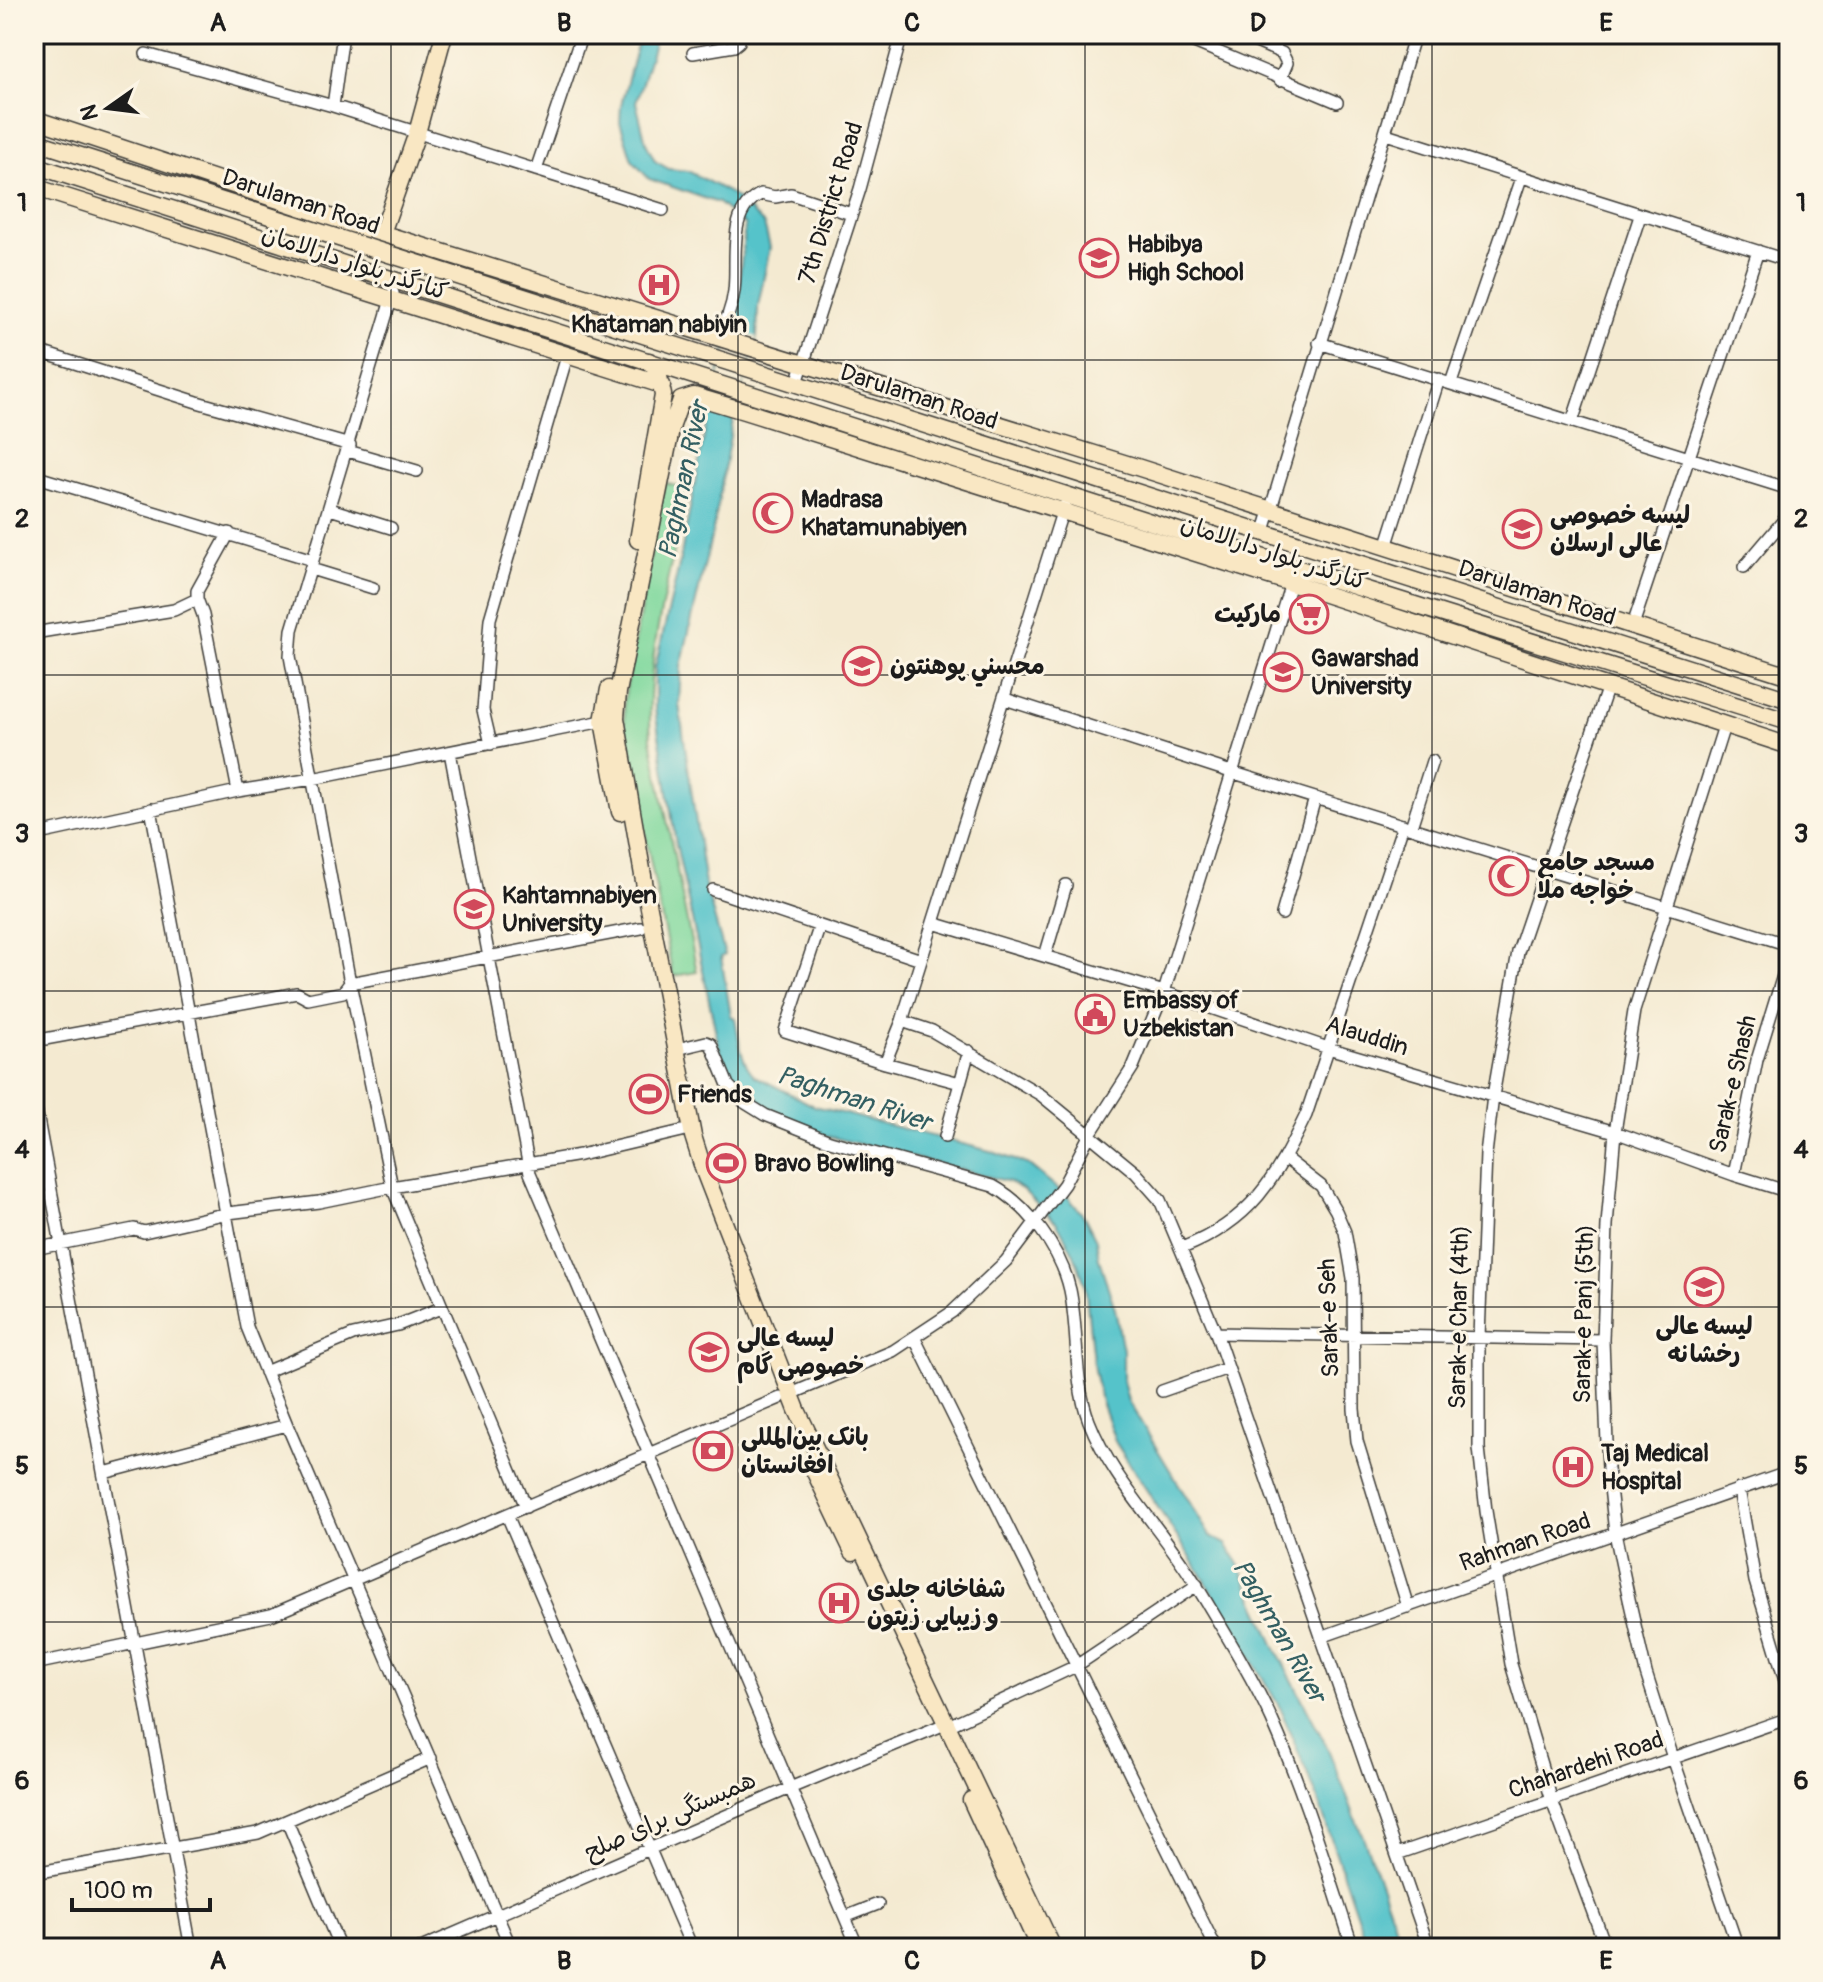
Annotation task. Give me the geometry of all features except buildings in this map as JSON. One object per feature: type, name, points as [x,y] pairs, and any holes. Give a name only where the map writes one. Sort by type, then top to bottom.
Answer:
[{"type":"main road","points":[[382,233],[417,133],[444,34]]},
{"type":"main road","name":"کنارگذر بلوار دارالامان","points":[[34,119],[382,233],[1140,468],[1789,676]]},
{"type":"main road","name":"Darulaman Road","points":[[34,141],[1789,700]]},
{"type":"main road","name":"Darulaman Road","points":[[34,165],[1068,494],[1205,548],[1789,722]]},
{"type":"main road","name":"کنارگذر بلوار دارالامان","points":[[34,187],[662,385]]},
{"type":"main road","points":[[617,351],[631,333]]},
{"type":"main road","points":[[649,361],[662,385],[660,422],[603,721],[641,928],[677,1049],[693,1136],[786,1396]]},
{"type":"main road","name":"کنارگذر بلوار دارالامان","points":[[657,977],[616,718],[618,692],[677,406],[690,395],[1062,512],[1205,548],[1291,583],[1789,746]]},
{"type":"main road","points":[[784,424],[790,406]]},
{"type":"main road","points":[[868,431],[875,409]]},
{"type":"main road","points":[[657,977],[682,1131],[700,1187],[786,1396],[978,1801],[1053,1948]]},
{"type":"main road","points":[[978,1801],[1039,1948]]},
{"type":"street","points":[[333,106],[343,34]]},
{"type":"street","points":[[536,170],[582,34]]},
{"type":"street","points":[[693,53],[734,46],[739,42],[739,34]]},
{"type":"street","name":"7th District Road","points":[[797,383],[878,127],[902,34]]},
{"type":"street","points":[[1175,34],[1337,102]]},
{"type":"street","points":[[1245,34],[1247,38],[1282,53],[1287,63],[1280,80]]},
{"type":"street","points":[[1264,531],[1415,34]]},
{"type":"street","points":[[146,54],[333,106],[663,210]]},
{"type":"street","points":[[1386,134],[1789,261]]},
{"type":"street","points":[[1386,547],[1521,178]]},
{"type":"street","points":[[723,339],[734,292],[738,221],[746,206],[761,194],[775,197],[791,194],[851,214]]},
{"type":"street","points":[[1572,422],[1640,216]]},
{"type":"street","points":[[1632,628],[1758,251]]},
{"type":"street","points":[[397,281],[292,630],[290,656],[350,983],[392,1187],[526,1507]]},
{"type":"street","points":[[1319,343],[1789,489]]},
{"type":"street","points":[[34,350],[417,471]]},
{"type":"street","points":[[491,744],[483,710],[490,619],[567,356]]},
{"type":"street","points":[[34,476],[229,533],[373,588]]},
{"type":"street","points":[[885,1063],[902,1021],[1068,494]]},
{"type":"street","points":[[330,509],[391,528]]},
{"type":"street","points":[[1744,567],[1789,514]]},
{"type":"street","points":[[229,533],[197,591],[197,599],[203,615],[238,791]]},
{"type":"street","points":[[34,1664],[271,1615],[893,1351],[952,1312],[985,1282],[1038,1221],[1064,1184],[1090,1134],[1133,1067],[1164,992],[1291,583]]},
{"type":"street","points":[[34,633],[174,610],[197,599]]},
{"type":"street","name":"Sarak-e Char (4th)","points":[[1606,1948],[1552,1801],[1511,1664],[1479,1448],[1479,1337],[1486,1154],[1518,952],[1608,686]]},
{"type":"street","points":[[1005,699],[1789,945]]},
{"type":"street","points":[[34,835],[238,791],[603,721]]},
{"type":"street","name":"Sarak-e Panj (5th)","points":[[1724,726],[1634,1011],[1615,1132],[1607,1225],[1603,1340],[1604,1417],[1615,1533],[1646,1673],[1738,1948]]},
{"type":"street","points":[[450,752],[527,1163],[858,1948]]},
{"type":"street","points":[[1182,1248],[1207,1238],[1241,1216],[1285,1158],[1306,1115],[1432,761]]},
{"type":"street","points":[[1282,914],[1315,798]]},
{"type":"street","points":[[151,809],[247,1327],[511,1948]]},
{"type":"street","points":[[1045,956],[1066,885]]},
{"type":"street","points":[[713,890],[921,960]]},
{"type":"street","name":"Alauddin","points":[[933,923],[1164,992],[1328,1048],[1615,1132],[1789,1192]]},
{"type":"street","points":[[34,1041],[297,993],[308,999],[343,992],[350,983],[641,928]]},
{"type":"street","points":[[819,928],[785,1031],[960,1083]]},
{"type":"street","name":"Sarak-e Shash","points":[[1734,1175],[1757,1060],[1789,956]]},
{"type":"street","points":[[902,1021],[932,1031],[1041,1095],[1136,1173],[1160,1200],[1216,1333],[1429,1948]]},
{"type":"street","points":[[677,1049],[706,1042],[711,1044],[728,1085],[744,1102],[765,1115],[830,1141],[993,1186],[1012,1196],[1038,1221],[1070,1288],[1080,1382],[1088,1419],[1104,1453],[1197,1585],[1271,1718],[1307,1808],[1353,1948]]},
{"type":"street","points":[[945,1137],[969,1051]]},
{"type":"street","points":[[34,1098],[191,1948]]},
{"type":"street","points":[[34,1249],[134,1229],[144,1232],[228,1213],[319,1202],[580,1155],[682,1131]]},
{"type":"street","name":"Sarak-e Seh","points":[[1285,1158],[1321,1186],[1345,1232],[1353,1278],[1357,1441],[1408,1607]]},
{"type":"street","points":[[265,1372],[353,1335],[398,1325],[441,1308]]},
{"type":"street","points":[[1216,1333],[1603,1340]]},
{"type":"street","points":[[915,1339],[1216,1948]]},
{"type":"street","points":[[1162,1391],[1228,1368]]},
{"type":"street","points":[[104,1473],[287,1425]]},
{"type":"street","name":"Rahman Road","points":[[1321,1637],[1789,1472]]},
{"type":"street","points":[[1739,1489],[1755,1581],[1789,1694]]},
{"type":"street","points":[[507,1515],[692,1948]]},
{"type":"street","name":"همبستگی برای صلح","points":[[421,1948],[790,1788],[943,1727],[1076,1666],[1197,1585]]},
{"type":"street","name":"Chahardehi Road","points":[[1397,1854],[1789,1718]]},
{"type":"street","points":[[34,1873],[258,1833],[431,1758]]},
{"type":"street","points":[[287,1821],[340,1948]]},
{"type":"street","points":[[845,1917],[878,1904]]},
{"type":"green space","points":[[664,483],[688,489],[655,645],[651,676],[651,739],[697,972],[673,976],[625,731],[624,701]]},
{"type":"water","points":[[640,34],[657,34],[636,102],[646,143],[655,161],[669,169],[688,171],[728,192],[764,224],[770,247],[758,306],[757,337],[734,414],[715,520],[681,666],[679,704],[705,885],[725,955],[721,957],[731,1016],[735,1018],[743,1057],[755,1076],[814,1106],[990,1151],[1029,1165],[1067,1196],[1084,1216],[1096,1240],[1115,1309],[1128,1401],[1210,1536],[1226,1544],[1239,1564],[1276,1649],[1328,1749],[1403,1948],[1368,1948],[1316,1794],[1279,1706],[1202,1575],[1116,1443],[1101,1402],[1094,1370],[1085,1284],[1073,1252],[1057,1223],[1022,1189],[1009,1182],[820,1134],[782,1117],[755,1102],[738,1086],[720,1052],[676,844],[655,709],[655,668],[710,406],[736,314],[745,225],[718,203],[649,179],[632,160],[620,122],[621,105]]},
{"type":"pier","points":[[733,330],[757,337],[734,414],[710,406]]},
{"type":"place","name":"Habibya High School","points":[[1099,258]]},
{"type":"place","name":"Khataman nabiyin","points":[[659,285]]},
{"type":"place","name":"Madrasa Khatamunabiyen","points":[[773,513]]},
{"type":"place","name":"لیسه خصوصی عالی ارسلان","points":[[1522,529]]},
{"type":"place","name":"مارکیت","points":[[1309,614]]},
{"type":"place","name":"محسني پوهنتون","points":[[862,666]]},
{"type":"place","name":"Gawarshad University","points":[[1283,672]]},
{"type":"place","name":"مسجد جامع خواجه ملا","points":[[1509,876]]},
{"type":"place","name":"Kahtamnabiyen University","points":[[474,909]]},
{"type":"place","name":"Embassy of Uzbekistan","points":[[1095,1014]]},
{"type":"place","name":"Friends","points":[[649,1094]]},
{"type":"place","name":"Bravo Bowling","points":[[726,1163]]},
{"type":"place","name":"لیسه عالی رخشانه","points":[[1704,1287]]},
{"type":"place","name":"لیسه عالی خصوصی گام","points":[[709,1352]]},
{"type":"place","name":"بانک بین‌المللی افغانستان","points":[[713,1451]]},
{"type":"place","name":"Taj Medical Hospital","points":[[1573,1467]]},
{"type":"place","name":"شفاخانه جلدی و زیبایی زیتون","points":[[839,1603]]},
{"type":"water label","name":"Paghman River","points":[[684,480]]},
{"type":"water label","name":"Paghman River","points":[[854,1099]]},
{"type":"water label","name":"Paghman River","points":[[1279,1631]]}]
